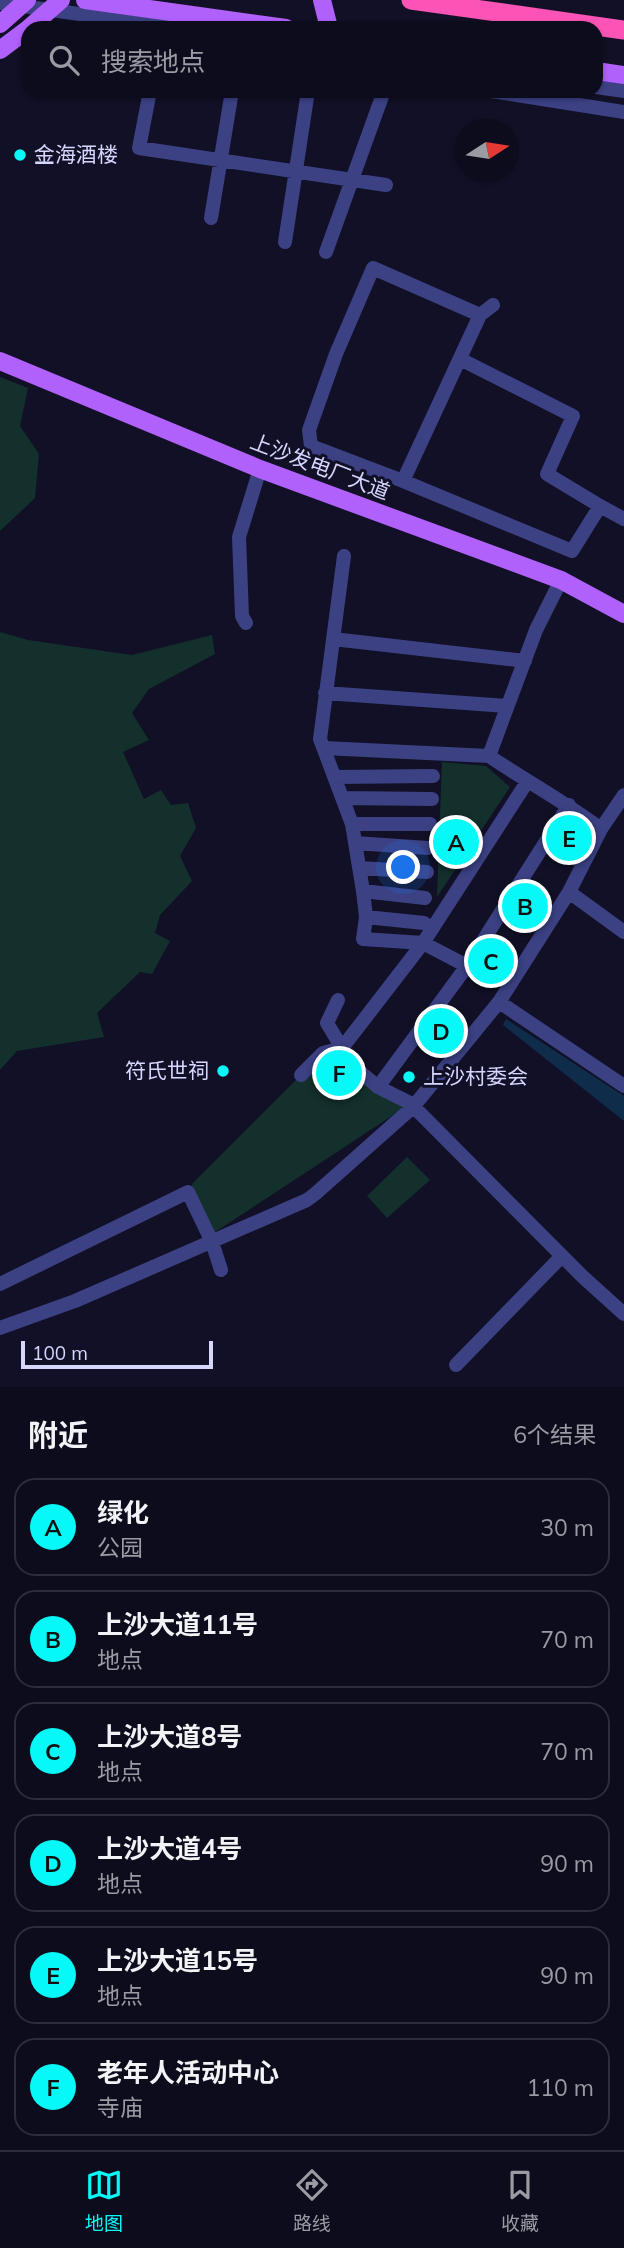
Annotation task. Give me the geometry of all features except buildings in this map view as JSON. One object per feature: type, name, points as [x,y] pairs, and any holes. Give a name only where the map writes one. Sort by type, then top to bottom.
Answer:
[{"type":"highway","points":[[411,0],[560,21]]},
{"type":"highway","points":[[603,27],[624,30]]},
{"type":"main road","points":[[85,0],[236,21]]},
{"type":"main road","points":[[322,0],[327,21]]},
{"type":"main road","points":[[0,24],[24,3]]},
{"type":"main road","points":[[39,21],[56,5]]},
{"type":"main road","points":[[0,50],[21,37]]},
{"type":"main road","points":[[603,72],[624,75]]},
{"type":"main road","name":"上沙发电厂大道","points":[[0,362],[260,469],[561,580],[624,614]]},
{"type":"street","points":[[0,3],[56,5],[142,21]]},
{"type":"street","points":[[603,88],[624,91]]},
{"type":"street","points":[[149,98],[139,148],[386,185]]},
{"type":"street","points":[[211,218],[231,98]]},
{"type":"street","points":[[285,242],[307,98]]},
{"type":"street","points":[[326,252],[381,98]]},
{"type":"street","points":[[538,98],[624,111]]},
{"type":"street","points":[[480,315],[373,268],[336,354],[309,430],[311,446],[572,551],[600,506]]},
{"type":"street","points":[[403,481],[480,315],[493,305]]},
{"type":"street","points":[[460,359],[573,416],[547,474],[624,519]]},
{"type":"street","points":[[246,623],[242,616],[239,537],[260,469]]},
{"type":"street","points":[[344,556],[320,733],[352,824],[366,917],[363,939],[423,943],[467,966]]},
{"type":"street","points":[[489,756],[536,630],[561,580]]},
{"type":"street","points":[[333,639],[525,661]]},
{"type":"street","points":[[326,693],[507,706]]},
{"type":"street","points":[[324,748],[489,756],[527,782],[569,805],[601,829]]},
{"type":"street","points":[[336,777],[433,776]]},
{"type":"street","points":[[301,1075],[323,1053],[342,1048],[423,943],[527,782]]},
{"type":"street","points":[[0,1328],[75,1301],[307,1200],[413,1107],[499,1002],[569,892],[601,829],[624,795]]},
{"type":"street","points":[[343,797],[432,799]]},
{"type":"street","points":[[378,1087],[467,966],[569,805]]},
{"type":"street","points":[[352,824],[430,824]]},
{"type":"street","points":[[355,843],[428,848]]},
{"type":"street","points":[[359,868],[427,872]]},
{"type":"street","points":[[363,891],[425,898]]},
{"type":"street","points":[[569,892],[624,932]]},
{"type":"street","points":[[366,917],[424,923]]},
{"type":"street","points":[[338,1000],[327,1023],[346,1060],[378,1087],[410,1103],[562,1256],[624,1314]]},
{"type":"street","points":[[499,1002],[624,1087]]},
{"type":"street","points":[[0,1284],[188,1192],[212,1242],[221,1270]]},
{"type":"street","points":[[456,1365],[562,1256]]},
{"type":"green space","points":[[0,377],[28,388],[20,426],[39,454],[35,498],[0,531]]},
{"type":"green space","points":[[0,632],[28,640],[132,655],[212,635],[215,654],[149,689],[132,713],[149,740],[123,752],[144,799],[161,790],[171,805],[188,803],[196,828],[180,856],[192,881],[160,915],[155,933],[170,941],[152,974],[140,972],[97,1013],[104,1037],[17,1051],[0,1070]]},
{"type":"green space","points":[[442,762],[486,766],[510,787],[437,897]]},
{"type":"green space","points":[[342,1048],[407,1106],[209,1236],[188,1192],[193,1183],[323,1053]]},
{"type":"green space","points":[[407,1157],[430,1180],[387,1218],[367,1196]]},
{"type":"water","points":[[506,1019],[624,1096],[624,1121],[503,1025]]},
{"type":"place","name":"金海酒楼","points":[[20,155]]},
{"type":"place","name":"上沙大道15号","points":[[569,838]]},
{"type":"place","name":"绿化","points":[[456,842]]},
{"type":"place","name":"上沙大道11号","points":[[525,906]]},
{"type":"place","name":"上沙大道8号","points":[[491,961]]},
{"type":"place","name":"上沙大道4号","points":[[441,1031]]},
{"type":"place","name":"符氏世祠","points":[[223,1071]]},
{"type":"place","name":"老年人活动中心","points":[[339,1073]]},
{"type":"place","name":"上沙村委会","points":[[409,1077]]}]
